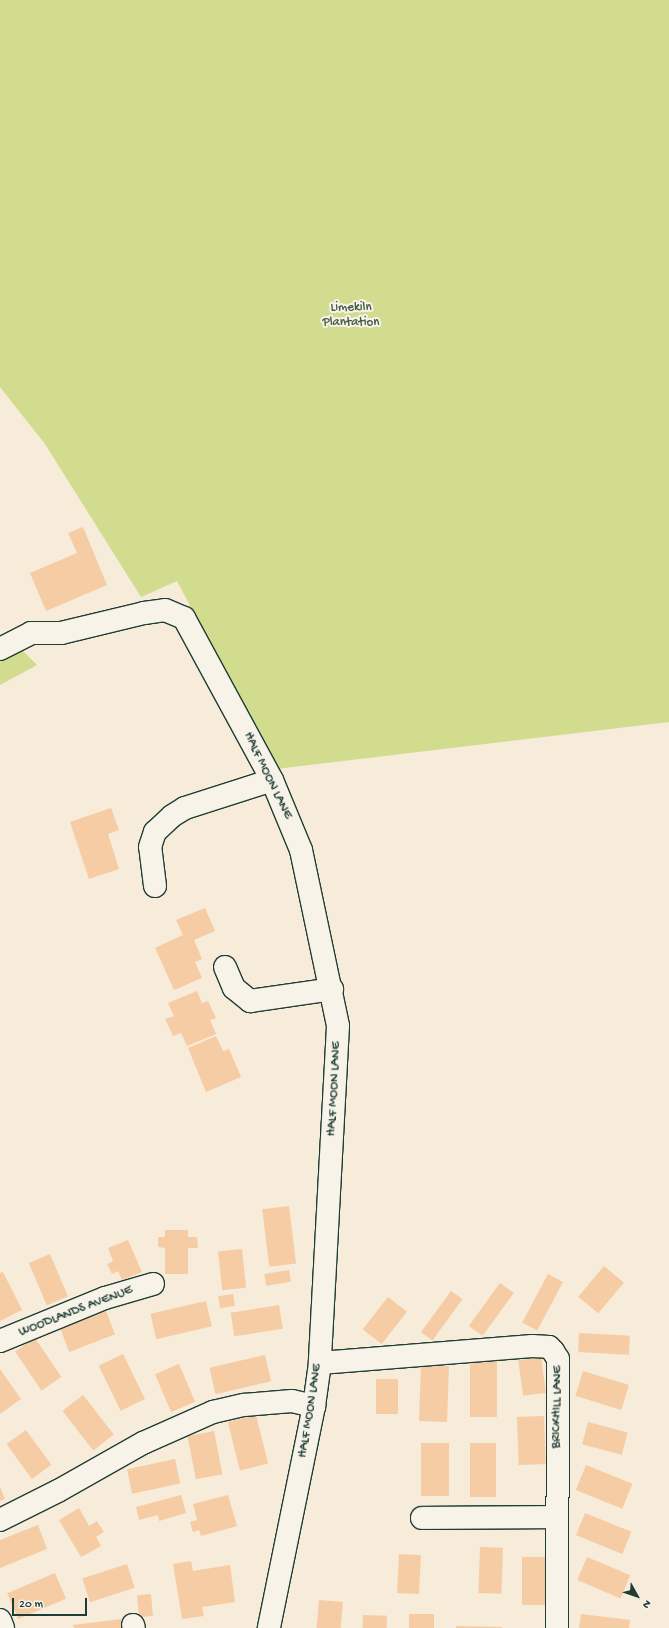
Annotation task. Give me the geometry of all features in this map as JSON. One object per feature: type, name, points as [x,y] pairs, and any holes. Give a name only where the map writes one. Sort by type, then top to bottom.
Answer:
[{"type":"street","name":"HALF MOON LANE","points":[[0,649],[31,633],[61,633],[144,613],[165,610],[184,618],[272,780],[301,850],[332,990],[338,1026],[320,1363],[314,1406],[269,1628]]},
{"type":"street","points":[[155,886],[150,847],[155,832],[172,816],[185,808],[272,780]]},
{"type":"street","points":[[225,967],[234,988],[250,1001],[332,990]]},
{"type":"street","name":"WOODLANDS AVENUE","points":[[0,1341],[106,1298],[153,1284]]},
{"type":"street","name":"BRICKHILL LANE","points":[[320,1363],[532,1346],[549,1348],[558,1360],[556,1517],[559,1615],[557,1628]]},
{"type":"street","points":[[0,1520],[58,1491],[143,1442],[213,1412],[244,1406],[292,1401],[314,1406]]},
{"type":"street","points":[[422,1518],[556,1517]]},
{"type":"street","points":[[0,1620],[3,1628]]},
{"type":"green space","name":"Limekiln Plantation","points":[[0,0],[669,0],[669,722],[276,769],[177,581],[141,597],[45,444],[0,387]]},
{"type":"green space","points":[[22,650],[37,665],[0,685],[0,661]]},
{"type":"building","points":[[83,527],[107,585],[46,611],[30,573],[77,553],[68,533]]},
{"type":"building","points":[[111,808],[119,830],[108,834],[119,869],[89,879],[70,822]]},
{"type":"building","points":[[205,908],[215,931],[194,940],[202,959],[195,962],[202,978],[174,990],[155,948],[183,935],[176,920]]},
{"type":"building","points":[[197,991],[202,1003],[208,1001],[216,1018],[210,1020],[216,1034],[187,1046],[181,1033],[173,1036],[165,1019],[174,1016],[168,1003]]},
{"type":"building","points":[[216,1036],[223,1051],[229,1049],[241,1077],[206,1092],[188,1048]]},
{"type":"building","points":[[289,1206],[296,1264],[269,1267],[262,1209]]},
{"type":"building","points":[[165,1230],[188,1230],[188,1237],[197,1237],[198,1248],[188,1248],[188,1274],[165,1274],[165,1248],[158,1247],[158,1237],[165,1237]]},
{"type":"building","points":[[128,1240],[142,1272],[122,1280],[118,1271],[112,1274],[107,1264],[113,1261],[108,1248]]},
{"type":"building","points":[[242,1249],[246,1288],[222,1290],[218,1252]]},
{"type":"building","points":[[50,1254],[68,1296],[47,1305],[29,1263]]},
{"type":"building","points":[[604,1266],[624,1283],[598,1313],[578,1297]]},
{"type":"building","points":[[289,1270],[291,1282],[266,1286],[264,1274]]},
{"type":"building","points":[[3,1272],[22,1310],[0,1321],[0,1273]]},
{"type":"building","points":[[548,1274],[563,1282],[537,1331],[522,1323]]},
{"type":"building","points":[[500,1283],[514,1293],[483,1336],[469,1326]]},
{"type":"building","points":[[451,1291],[462,1299],[432,1340],[421,1332]]},
{"type":"building","points":[[233,1294],[235,1306],[220,1308],[218,1296]]},
{"type":"building","points":[[388,1297],[407,1312],[382,1344],[363,1329]]},
{"type":"building","points":[[206,1301],[212,1326],[156,1339],[150,1314]]},
{"type":"building","points":[[279,1305],[283,1329],[234,1336],[231,1313]]},
{"type":"building","points":[[106,1311],[115,1334],[69,1352],[60,1329]]},
{"type":"building","points":[[579,1333],[630,1336],[629,1355],[578,1352]]},
{"type":"building","points":[[35,1338],[61,1377],[41,1390],[15,1351]]},
{"type":"building","points":[[123,1354],[145,1399],[121,1411],[99,1366]]},
{"type":"building","points":[[265,1355],[271,1381],[216,1394],[209,1368]]},
{"type":"building","points":[[541,1357],[546,1393],[523,1396],[518,1360]]},
{"type":"building","points":[[470,1361],[497,1361],[497,1417],[470,1417]]},
{"type":"building","points":[[179,1364],[195,1402],[171,1412],[155,1374]]},
{"type":"building","points":[[421,1365],[449,1366],[447,1422],[419,1421]]},
{"type":"building","points":[[0,1369],[21,1399],[0,1414]]},
{"type":"building","points":[[583,1371],[629,1385],[621,1410],[575,1396]]},
{"type":"building","points":[[376,1379],[398,1379],[398,1414],[376,1414]]},
{"type":"building","points":[[83,1395],[114,1434],[93,1450],[63,1411]]},
{"type":"building","points":[[256,1415],[268,1464],[240,1471],[228,1422]]},
{"type":"building","points":[[544,1416],[546,1464],[519,1465],[517,1417]]},
{"type":"building","points":[[588,1422],[628,1433],[622,1455],[582,1444]]},
{"type":"building","points":[[26,1430],[51,1465],[32,1479],[7,1444]]},
{"type":"building","points":[[214,1431],[222,1474],[196,1479],[187,1436]]},
{"type":"building","points":[[421,1443],[449,1443],[449,1496],[421,1496]]},
{"type":"building","points":[[470,1443],[496,1443],[496,1497],[470,1497]]},
{"type":"building","points":[[175,1459],[180,1483],[132,1494],[127,1469]]},
{"type":"building","points":[[586,1465],[632,1484],[622,1509],[576,1490]]},
{"type":"building","points":[[0,1487],[5,1499],[0,1501]]},
{"type":"building","points":[[181,1495],[186,1513],[159,1521],[158,1515],[139,1520],[136,1507]]},
{"type":"building","points":[[228,1495],[237,1526],[201,1536],[199,1530],[193,1532],[190,1522],[197,1520],[193,1504]]},
{"type":"building","points":[[79,1508],[89,1526],[97,1521],[104,1532],[96,1537],[101,1546],[81,1557],[59,1520]]},
{"type":"building","points":[[585,1513],[631,1532],[622,1554],[576,1535]]},
{"type":"building","points":[[38,1525],[47,1549],[0,1568],[0,1540]]},
{"type":"building","points":[[480,1547],[503,1548],[501,1594],[478,1593]]},
{"type":"building","points":[[399,1554],[421,1555],[419,1594],[397,1593]]},
{"type":"building","points":[[522,1557],[547,1557],[547,1605],[522,1605]]},
{"type":"building","points":[[587,1557],[630,1575],[620,1598],[577,1580]]},
{"type":"building","points":[[191,1561],[193,1571],[230,1565],[235,1602],[202,1607],[204,1616],[182,1619],[173,1564]]},
{"type":"building","points":[[127,1564],[135,1588],[90,1602],[82,1579]]},
{"type":"building","points":[[55,1573],[66,1599],[18,1619],[7,1593]]},
{"type":"building","points":[[151,1594],[153,1616],[139,1617],[137,1595]]},
{"type":"building","points":[[319,1600],[343,1602],[341,1628],[317,1628]]},
{"type":"building","points":[[409,1614],[434,1614],[434,1628],[409,1628]]},
{"type":"building","points":[[581,1614],[630,1620],[629,1628],[579,1628]]},
{"type":"building","points":[[363,1615],[387,1616],[387,1628],[363,1628]]},
{"type":"building","points":[[121,1619],[122,1628],[74,1628],[73,1625]]},
{"type":"building","points":[[456,1626],[502,1627],[502,1628],[456,1628]]}]
